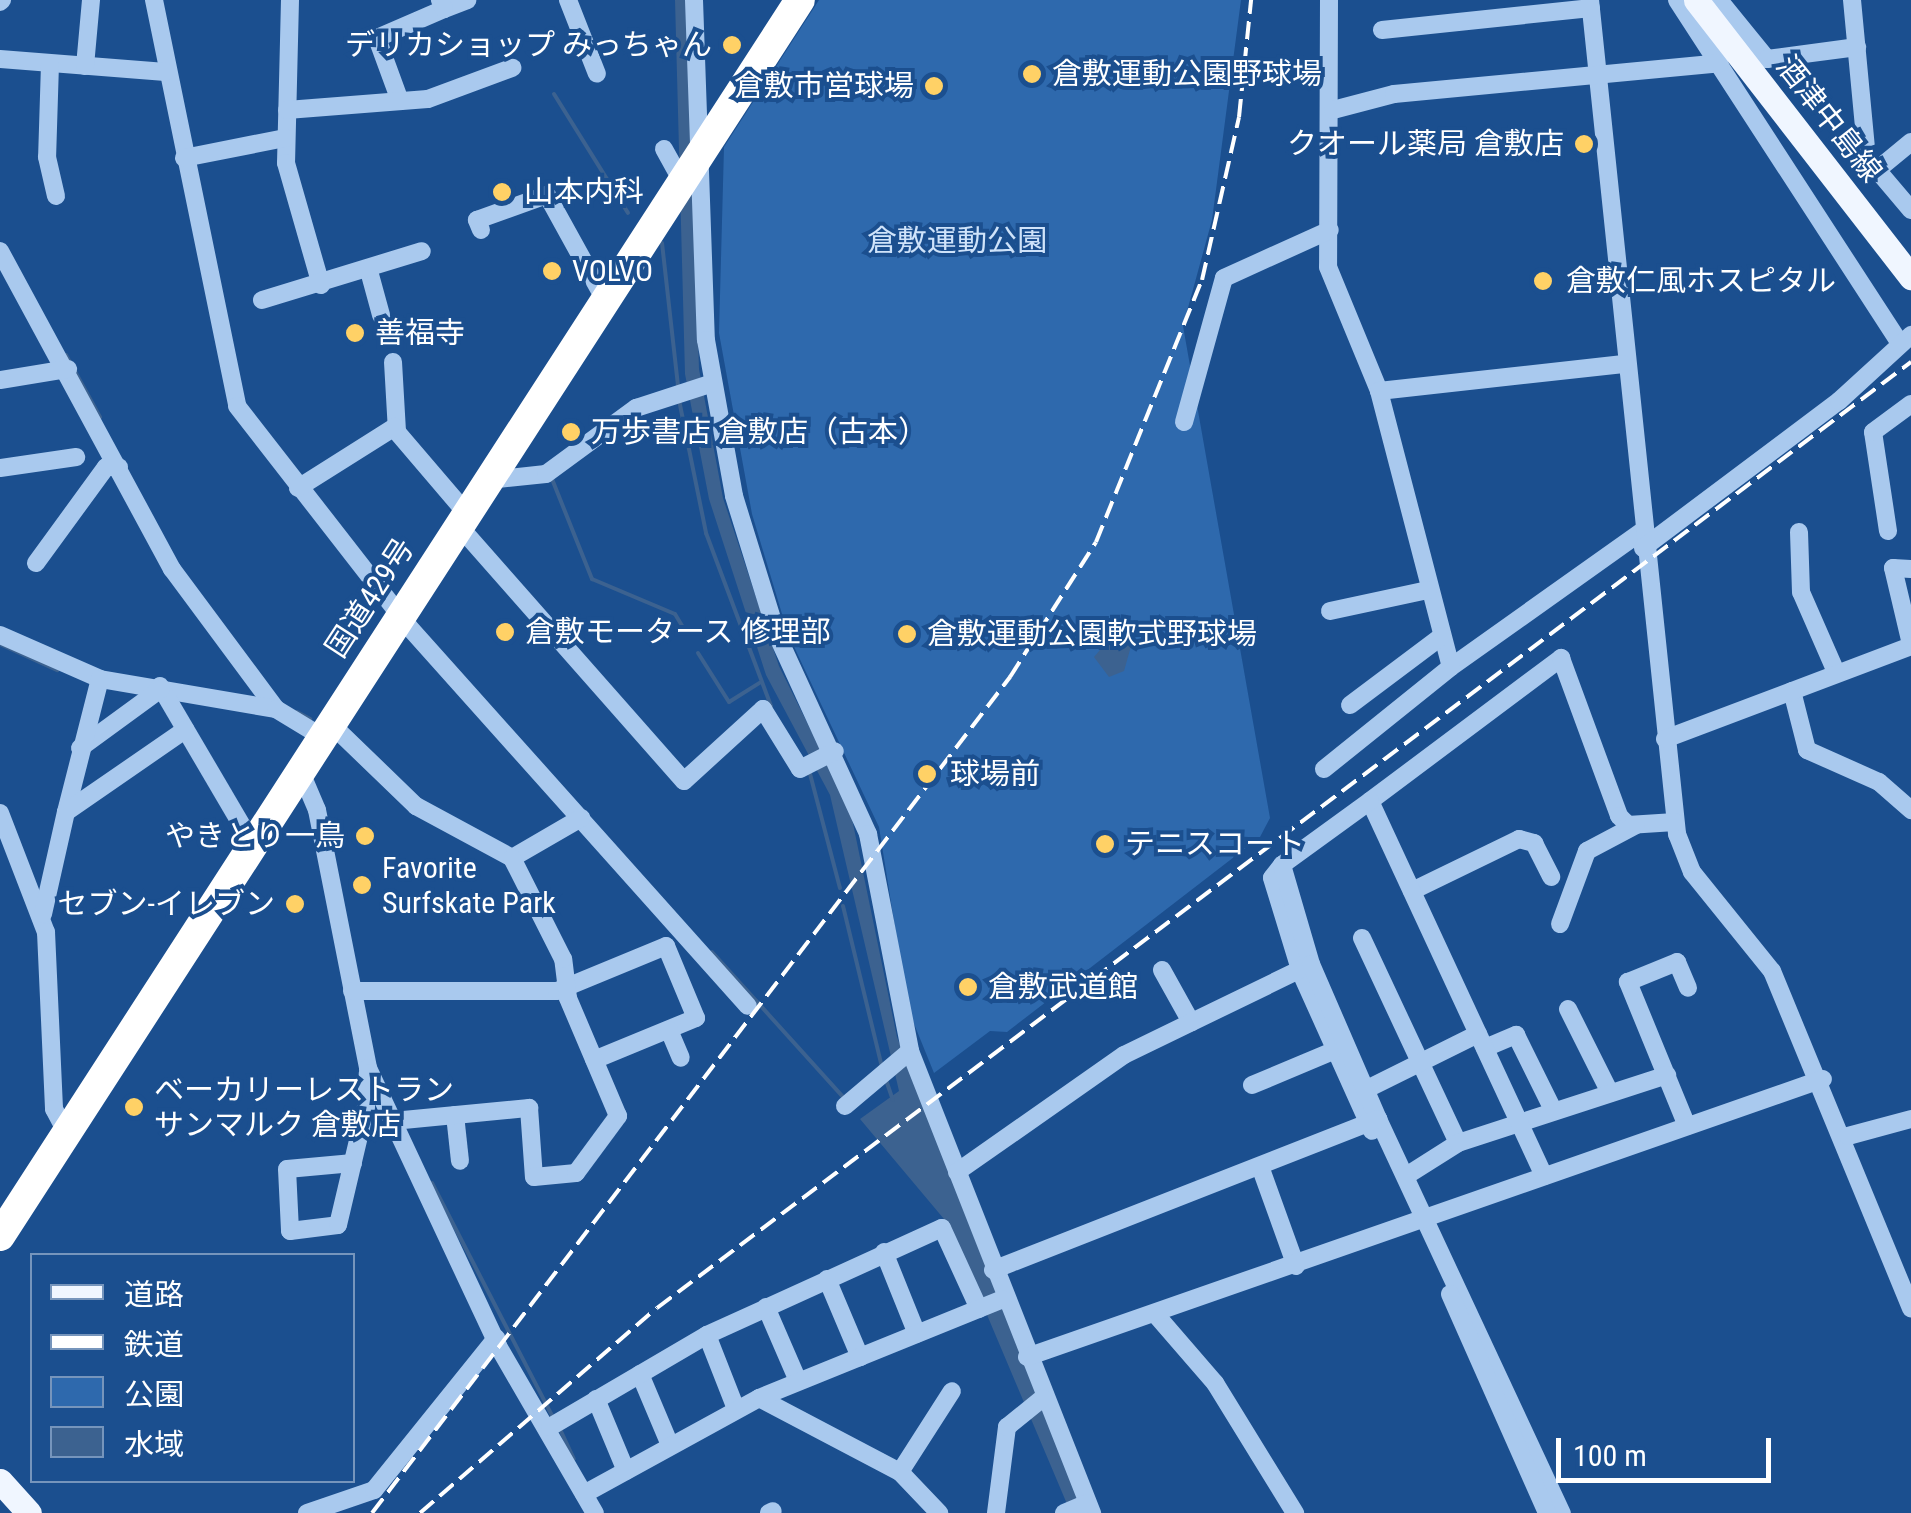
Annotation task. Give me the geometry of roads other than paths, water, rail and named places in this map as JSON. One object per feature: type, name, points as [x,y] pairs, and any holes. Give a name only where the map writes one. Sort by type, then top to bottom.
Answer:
[{"type":"highway","name":"国道429号","points":[[0,1236],[65,1130],[800,0]]},
{"type":"main road","name":"酒津中島線","points":[[1696,0],[1911,277]]},
{"type":"main road","points":[[0,1481],[29,1513]]},
{"type":"main road","points":[[0,1506],[6,1513]]},
{"type":"street","points":[[84,66],[90,0]]},
{"type":"street","points":[[154,0],[165,72],[187,158],[224,374],[255,436],[302,486],[400,615],[748,1006]]},
{"type":"street","points":[[290,0],[285,138],[321,284]]},
{"type":"street","points":[[400,101],[376,38],[442,5],[466,0]]},
{"type":"street","points":[[568,0],[597,74]]},
{"type":"street","points":[[694,0],[700,152],[691,389],[751,559],[868,834],[908,1053],[957,1172],[964,1235],[991,1304],[1027,1358],[1034,1402],[1079,1509]]},
{"type":"street","points":[[1330,0],[1328,267],[1379,391],[1428,590],[1451,666]]},
{"type":"street","points":[[1324,770],[1451,666],[1642,540],[1839,402],[1905,339],[1676,0]]},
{"type":"street","points":[[1719,0],[1767,59],[1857,47]]},
{"type":"street","points":[[1852,0],[1867,158],[1911,210]]},
{"type":"street","points":[[1382,30],[1591,4],[1642,540],[1676,822],[1692,872],[1772,971],[1848,1136],[1911,1308]]},
{"type":"street","points":[[0,59],[165,72]]},
{"type":"street","points":[[1332,110],[1394,94],[1720,63]]},
{"type":"street","points":[[50,64],[47,158],[56,196]]},
{"type":"street","points":[[287,110],[400,101],[512,68]]},
{"type":"street","points":[[187,158],[285,138]]},
{"type":"street","points":[[1877,170],[1911,142]]},
{"type":"street","points":[[664,149],[682,180]]},
{"type":"street","points":[[481,230],[478,220],[547,195],[605,300]]},
{"type":"street","points":[[1184,422],[1224,278],[1330,230]]},
{"type":"street","points":[[0,251],[68,369],[172,569],[276,709]]},
{"type":"street","points":[[262,300],[369,271],[422,251]]},
{"type":"street","points":[[369,271],[381,315]]},
{"type":"street","points":[[393,362],[395,427],[586,680],[684,781],[763,709],[804,767],[832,752]]},
{"type":"street","points":[[1379,391],[1624,364]]},
{"type":"street","points":[[0,380],[68,369]]},
{"type":"street","points":[[488,480],[500,486],[555,469],[614,422],[691,389]]},
{"type":"street","points":[[1888,531],[1873,432],[1911,404]]},
{"type":"street","points":[[302,486],[395,427]]},
{"type":"street","points":[[0,468],[76,457]]},
{"type":"street","points":[[36,562],[106,467],[119,467]]},
{"type":"street","points":[[1799,532],[1801,592],[1836,672]]},
{"type":"street","points":[[1665,739],[1911,645],[1893,568],[1911,569]]},
{"type":"street","points":[[1330,611],[1428,590]]},
{"type":"street","points":[[0,635],[100,680],[276,709],[326,730],[416,806],[512,858],[563,959],[566,990],[618,1116],[576,1173],[534,1177],[530,1108],[398,1120]]},
{"type":"street","points":[[1350,706],[1442,636]]},
{"type":"street","points":[[1547,1513],[1406,1176],[1332,1052],[1305,966],[1282,864],[1562,658],[1609,796],[1636,825]]},
{"type":"street","points":[[65,1130],[54,1108],[42,920],[80,748],[100,680]]},
{"type":"street","points":[[161,688],[252,843]]},
{"type":"street","points":[[80,748],[161,688]]},
{"type":"street","points":[[1792,690],[1807,750],[1880,782],[1911,810]]},
{"type":"street","points":[[66,812],[185,730]]},
{"type":"street","points":[[300,770],[317,810],[356,991],[368,1068],[353,1164],[338,1225],[290,1231],[287,1170],[353,1164]]},
{"type":"street","points":[[1370,800],[1544,1176]]},
{"type":"street","points":[[0,813],[4,836],[42,920]]},
{"type":"street","points":[[512,858],[581,818]]},
{"type":"street","points":[[1560,924],[1588,852],[1636,825],[1676,822]]},
{"type":"street","points":[[1412,892],[1519,839],[1534,843],[1551,877]]},
{"type":"street","points":[[356,991],[566,990],[688,937]]},
{"type":"street","points":[[1362,938],[1458,1143]]},
{"type":"street","points":[[594,1060],[696,1018],[666,946]]},
{"type":"street","points":[[1688,988],[1677,962],[1628,982],[1688,1126]]},
{"type":"street","points":[[957,1172],[1124,1055],[1305,966]]},
{"type":"street","points":[[1305,966],[1366,1089],[1373,1121],[1562,1513]]},
{"type":"street","points":[[1162,970],[1191,1022]]},
{"type":"street","points":[[1568,1010],[1610,1093]]},
{"type":"street","points":[[669,1030],[681,1058]]},
{"type":"street","points":[[1366,1089],[1419,1062],[1516,1035],[1553,1110]]},
{"type":"street","points":[[1252,1085],[1332,1052]]},
{"type":"street","points":[[848,1103],[908,1053]]},
{"type":"street","points":[[368,1068],[398,1120],[496,1338],[555,1424],[595,1513]]},
{"type":"street","points":[[1406,1176],[1458,1143],[1667,1075]]},
{"type":"street","points":[[1027,1358],[1158,1316],[1824,1079]]},
{"type":"street","points":[[455,1116],[460,1161]]},
{"type":"street","points":[[1848,1136],[1911,1119]]},
{"type":"street","points":[[993,1270],[1261,1169],[1373,1121]]},
{"type":"street","points":[[1261,1169],[1296,1266]]},
{"type":"street","points":[[555,1424],[707,1335],[942,1228],[964,1235],[993,1270],[991,1304]]},
{"type":"street","points":[[884,1252],[917,1334]]},
{"type":"street","points":[[827,1279],[860,1357]]},
{"type":"street","points":[[587,1492],[736,1408],[991,1304]]},
{"type":"street","points":[[766,1306],[798,1381]]},
{"type":"street","points":[[1158,1316],[1215,1383],[1295,1513]]},
{"type":"street","points":[[707,1335],[736,1408]]},
{"type":"street","points":[[306,1513],[374,1490],[496,1338]]},
{"type":"street","points":[[640,1374],[670,1445]]},
{"type":"street","points":[[900,1472],[952,1390]]},
{"type":"street","points":[[759,1398],[900,1472],[939,1513]]},
{"type":"street","points":[[596,1399],[626,1471]]},
{"type":"street","points":[[996,1513],[1007,1427],[1034,1402]]},
{"type":"water","points":[[675,0],[688,0],[699,369],[723,498],[779,666],[850,809],[897,1037],[1078,1498],[1067,1504],[949,1225],[860,1119],[899,1091],[830,795],[766,675],[709,499],[685,374]]},
{"type":"water","points":[[1116,631],[1133,639],[1124,671],[1109,677],[1094,657]]},
{"type":"waterway","points":[[554,94],[628,213]]},
{"type":"waterway","points":[[662,243],[678,386]]},
{"type":"waterway","points":[[66,355],[100,417]]},
{"type":"waterway","points":[[679,400],[706,533],[771,706]]},
{"type":"waterway","points":[[552,479],[592,579],[675,614],[686,632]]},
{"type":"waterway","points":[[0,644],[57,670]]},
{"type":"waterway","points":[[698,653],[729,702],[759,683]]},
{"type":"waterway","points":[[297,712],[310,719]]},
{"type":"waterway","points":[[809,770],[840,888]]},
{"type":"waterway","points":[[843,906],[882,1067]]},
{"type":"waterway","points":[[712,952],[843,1097]]},
{"type":"waterway","points":[[886,1080],[893,1100]]},
{"type":"waterway","points":[[432,1183],[554,1419]]},
{"type":"waterway","points":[[559,1427],[574,1459]]},
{"type":"railway","points":[[372,1513],[1010,677],[1096,542],[1202,280],[1239,117],[1251,0]]},
{"type":"railway","points":[[420,1513],[657,1308],[1911,362]]},
{"type":"place","name":"デリカショップ みっちゃん","points":[[732,45]]},
{"type":"place","name":"倉敷運動公園野球場","points":[[1032,74]]},
{"type":"place","name":"倉敷市営球場","points":[[934,86]]},
{"type":"place","name":"クオール薬局 倉敷店","points":[[1584,144]]},
{"type":"place","name":"山本内科","points":[[502,192]]},
{"type":"place","name":"VOLVO","points":[[552,271]]},
{"type":"place","name":"倉敷仁風ホスピタル","points":[[1543,281]]},
{"type":"place","name":"善福寺","points":[[355,333]]},
{"type":"place","name":"万歩書店 倉敷店（古本）","points":[[571,432]]},
{"type":"place","name":"倉敷モータース 修理部","points":[[505,632]]},
{"type":"place","name":"倉敷運動公園軟式野球場","points":[[907,634]]},
{"type":"place","name":"球場前","points":[[927,774]]},
{"type":"place","name":"やきとり一鳥","points":[[365,836]]},
{"type":"place","name":"テニスコート","points":[[1105,844]]},
{"type":"place","name":"Favorite Surfskate Park","points":[[362,885]]},
{"type":"place","name":"セブン-イレブン","points":[[295,904]]},
{"type":"place","name":"倉敷武道館","points":[[968,987]]},
{"type":"place","name":"ベーカリーレストラン サンマルク 倉敷店","points":[[134,1107]]},
{"type":"park label","name":"倉敷運動公園","points":[[957,241]]}]
